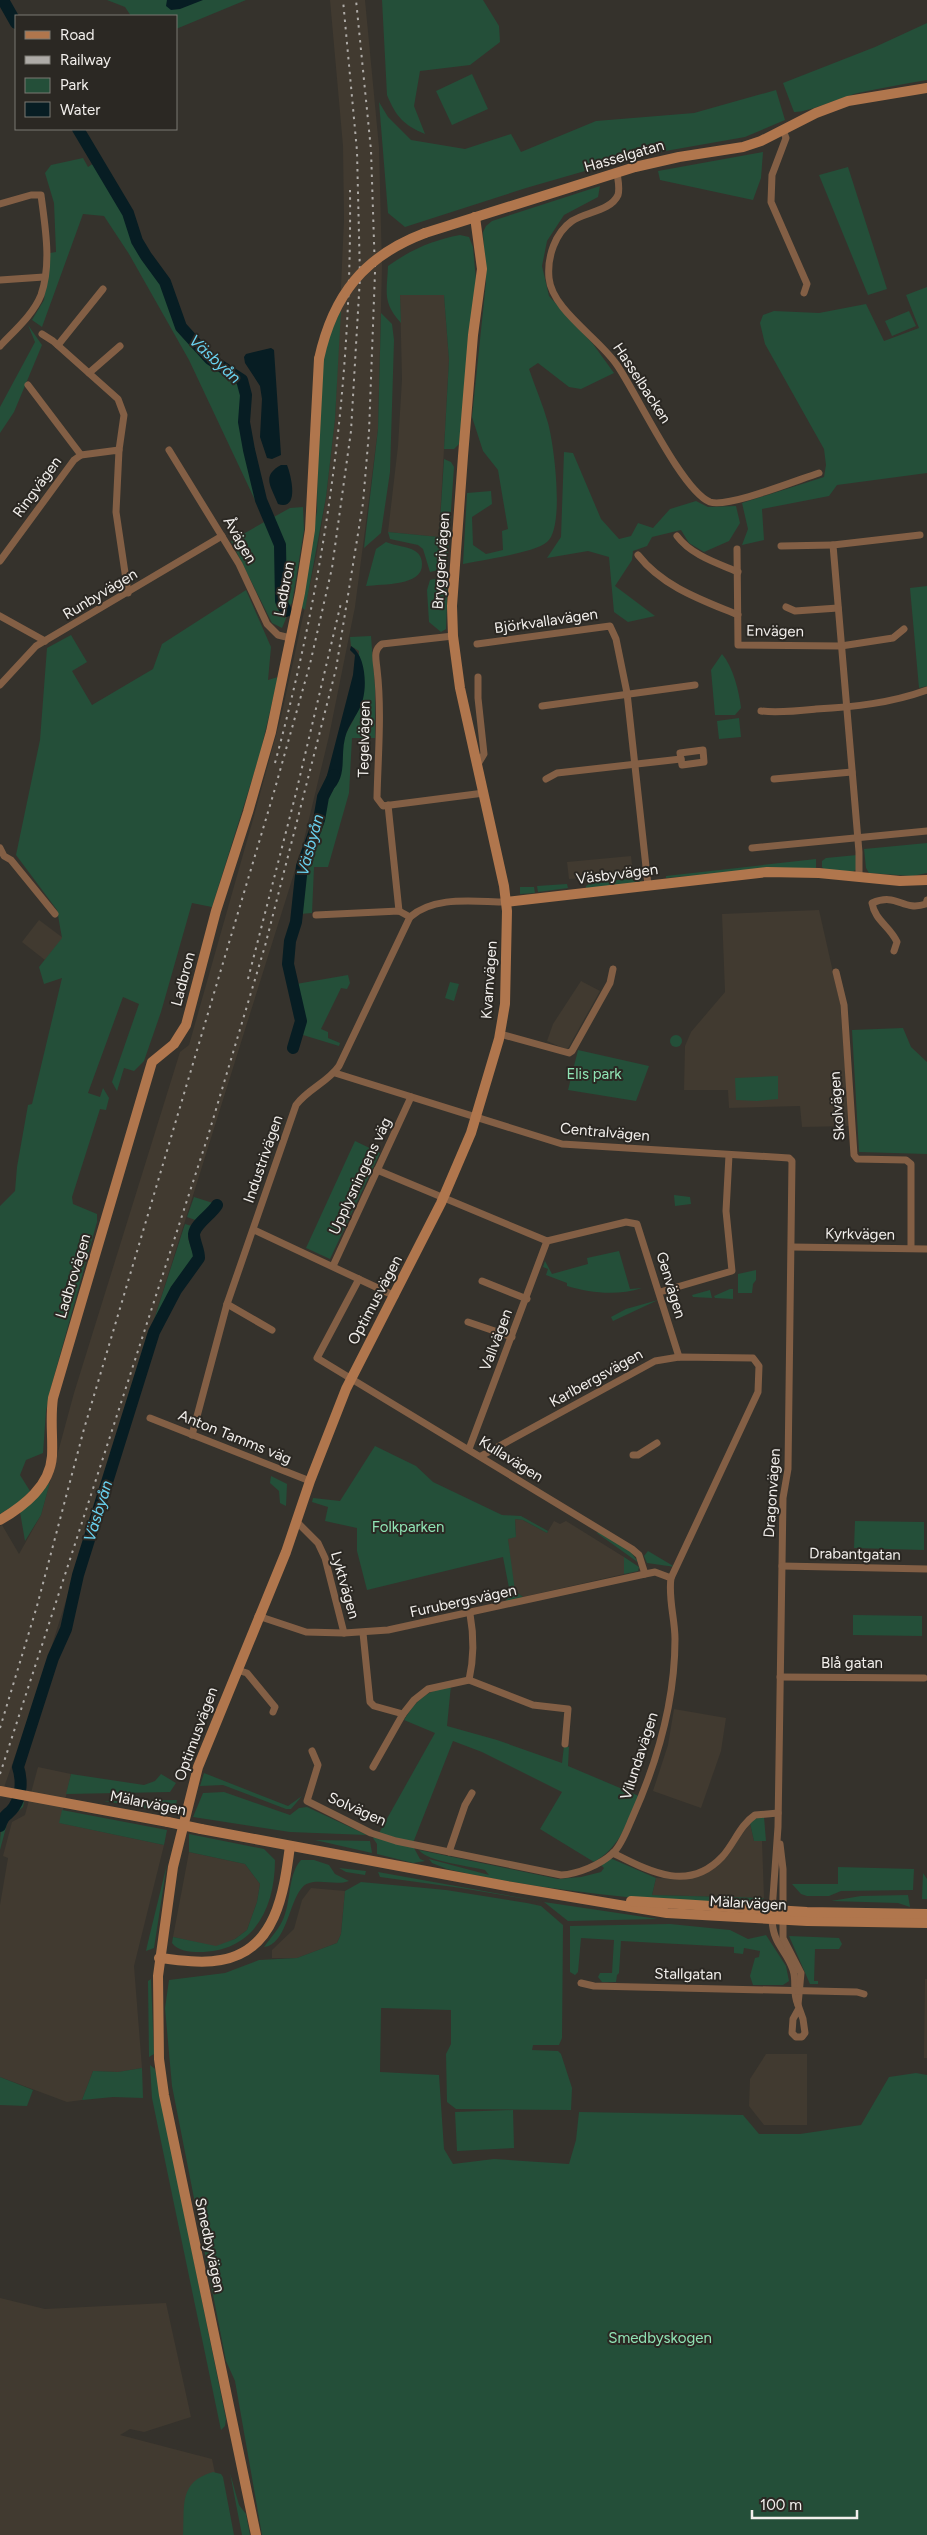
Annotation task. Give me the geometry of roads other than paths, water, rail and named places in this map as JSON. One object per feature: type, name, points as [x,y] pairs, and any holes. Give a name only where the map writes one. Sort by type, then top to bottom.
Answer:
[{"type":"street","name":"Hasselgatan","points":[[475,217],[617,173],[679,157],[743,147],[816,113],[848,101],[927,88]]},
{"type":"street","points":[[783,130],[786,138],[772,175],[771,202],[807,284],[804,293]]},
{"type":"street","name":"Hasselbacken","points":[[617,173],[618,189],[614,200],[609,205],[572,221],[552,246],[548,276],[550,290],[560,304],[594,337],[617,364],[696,493],[712,503],[737,500],[819,473]]},
{"type":"street","points":[[0,204],[31,195],[41,195],[46,238],[41,294],[34,307],[0,346]]},
{"type":"street","name":"Ladbron","points":[[181,1035],[186,1026],[216,911],[248,812],[271,732],[310,530],[320,359],[330,320],[350,285],[379,257],[401,243],[425,233],[475,217]]},
{"type":"street","name":"Bryggerivägen","points":[[475,217],[482,268],[473,335],[465,426],[452,606],[453,636],[460,688],[478,764],[506,902]]},
{"type":"street","points":[[0,280],[44,277]]},
{"type":"street","points":[[58,345],[102,289]]},
{"type":"street","points":[[42,334],[58,345],[118,398],[123,407],[116,512],[128,593]]},
{"type":"street","points":[[90,373],[120,346]]},
{"type":"street","name":"Ringvägen","points":[[28,385],[81,455]]},
{"type":"street","name":"Ringvägen","points":[[0,561],[61,474],[81,455],[119,450]]},
{"type":"street","name":"Åvägen","points":[[169,450],[239,564],[267,624],[278,635],[290,638]]},
{"type":"street","points":[[780,546],[833,545],[920,535]]},
{"type":"street","name":"Runbyvägen","points":[[0,685],[28,652],[222,536]]},
{"type":"street","points":[[677,536],[684,545],[698,554],[738,572]]},
{"type":"street","points":[[833,545],[858,838],[859,877]]},
{"type":"street","name":"Envägen","points":[[737,549],[738,645],[841,646]]},
{"type":"street","name":"Envägen","points":[[638,555],[647,566],[678,590],[738,615]]},
{"type":"street","points":[[786,607],[795,611],[838,608]]},
{"type":"street","points":[[0,616],[45,641]]},
{"type":"street","name":"Björkvallavägen","points":[[477,644],[610,626],[616,639],[627,693],[648,885]]},
{"type":"street","points":[[841,646],[893,638],[904,629]]},
{"type":"street","name":"Tegelvägen","points":[[388,805],[383,806],[377,798],[379,686],[375,654],[377,647],[382,644],[453,636]]},
{"type":"street","points":[[478,677],[478,698],[484,754],[478,764]]},
{"type":"street","points":[[542,706],[695,685]]},
{"type":"street","points":[[761,711],[775,713],[886,702],[927,690]]},
{"type":"street","points":[[546,779],[557,774],[681,759]]},
{"type":"street","points":[[774,779],[852,772]]},
{"type":"street","points":[[400,911],[388,805],[484,793]]},
{"type":"street","points":[[752,848],[927,831]]},
{"type":"street","points":[[0,848],[2,858],[12,860],[44,903],[55,914]]},
{"type":"street","name":"Väsbyvägen","points":[[410,917],[417,911],[442,903],[506,902],[767,872],[800,872],[900,881],[927,880]]},
{"type":"street","points":[[894,951],[897,942],[891,929],[880,923],[873,912],[872,903],[884,898],[894,898],[908,906],[916,907],[926,904],[927,900]]},
{"type":"street","name":"Kvarnvägen","points":[[475,1117],[500,1034],[505,996],[506,902]]},
{"type":"street","points":[[316,915],[400,911],[410,917]]},
{"type":"street","name":"Industrivägen","points":[[192,1435],[227,1304],[296,1105],[334,1072],[410,917]]},
{"type":"street","points":[[500,1034],[568,1053],[572,1051],[610,983],[613,969]]},
{"type":"street","name":"Skolvägen","points":[[836,972],[844,1005],[854,1155],[857,1160],[906,1160],[911,1164],[910,1248]]},
{"type":"street","name":"Ladbrovägen","points":[[0,1520],[26,1502],[39,1489],[48,1475],[52,1457],[50,1414],[53,1398],[152,1062],[174,1044],[181,1035]]},
{"type":"street","name":"Centralvägen","points":[[334,1072],[562,1144],[789,1158],[792,1161]]},
{"type":"street","name":"Upplysningens väg","points":[[333,1266],[412,1097]]},
{"type":"street","name":"Optimusvägen","points":[[282,1558],[310,1480],[351,1378],[395,1296],[443,1198],[475,1117]]},
{"type":"street","points":[[660,1292],[732,1271],[726,1212],[729,1154]]},
{"type":"street","name":"Dragonvägen","points":[[777,1915],[783,1869],[778,1813],[783,1498],[788,1469],[792,1161]]},
{"type":"street","points":[[377,1170],[547,1241]]},
{"type":"street","name":"Genvägen","points":[[547,1241],[626,1222],[634,1223],[640,1228],[679,1357]]},
{"type":"street","points":[[254,1230],[395,1296]]},
{"type":"street","name":"Vallvägen","points":[[469,1449],[527,1299],[547,1241]]},
{"type":"street","name":"Kyrkvägen","points":[[792,1247],[927,1249]]},
{"type":"street","name":"Kullavägen","points":[[359,1279],[317,1358],[632,1549],[639,1555],[645,1574]]},
{"type":"street","points":[[482,1281],[527,1299]]},
{"type":"street","points":[[227,1304],[272,1330]]},
{"type":"street","points":[[468,1322],[512,1337]]},
{"type":"street","name":"Karlbergsvägen","points":[[481,1456],[654,1362],[679,1357],[753,1358],[759,1366]]},
{"type":"street","name":"Vilundavägen","points":[[613,1853],[641,1798],[664,1732],[672,1687],[675,1638],[670,1588],[671,1578],[758,1392],[759,1366]]},
{"type":"street","name":"Anton Tamms väg","points":[[150,1418],[310,1480]]},
{"type":"street","points":[[633,1454],[638,1455],[657,1443]]},
{"type":"street","name":"Optimusvägen","points":[[159,1958],[173,1867],[192,1788],[204,1750],[297,1522],[304,1498]]},
{"type":"street","name":"Lyktvägen","points":[[297,1522],[318,1544],[325,1558],[344,1633]]},
{"type":"street","name":"Drabantgatan","points":[[782,1566],[927,1568]]},
{"type":"street","name":"Furubergsvägen","points":[[258,1616],[293,1629],[363,1633],[470,1614],[655,1572],[671,1578]]},
{"type":"street","points":[[469,1680],[473,1651],[470,1614]]},
{"type":"street","points":[[363,1633],[370,1702],[374,1706],[403,1714]]},
{"type":"street","points":[[237,1670],[247,1673],[275,1707],[273,1712]]},
{"type":"street","name":"Blå gatan","points":[[780,1677],[924,1678]]},
{"type":"street","points":[[374,1767],[403,1714],[414,1700],[428,1689],[469,1680],[533,1705],[568,1709],[565,1744]]},
{"type":"street","name":"Solvägen","points":[[312,1751],[318,1765],[307,1801],[371,1833],[415,1846],[561,1875],[578,1872],[613,1853]]},
{"type":"street","name":"Mälarvägen","points":[[0,1791],[570,1897],[777,1915],[927,1924]]},
{"type":"street","points":[[449,1852],[465,1805],[472,1793]]},
{"type":"street","points":[[613,1853],[660,1875],[689,1876],[700,1872],[722,1857],[755,1815],[778,1813]]},
{"type":"street","points":[[159,1958],[199,1962],[221,1960],[241,1954],[252,1947],[267,1931],[276,1916],[290,1846]]},
{"type":"street","name":"Mälarvägen","points":[[777,1915],[927,1914]]},
{"type":"street","points":[[777,1915],[783,1938],[800,1968],[798,2008]]},
{"type":"street","name":"Smedbyvägen","points":[[159,1958],[157,2015],[159,2059],[164,2095],[256,2535]]},
{"type":"street","name":"Stallgatan","points":[[581,1983],[594,1986],[798,1990],[857,1992],[864,1994]]},
{"type":"water","points":[[167,0],[203,0],[180,9],[171,10],[166,6]]},
{"type":"water","points":[[271,348],[274,350],[281,455],[272,459],[267,458],[260,437],[262,399],[260,386],[245,363],[244,357],[246,354]]},
{"type":"water","points":[[281,465],[287,465],[292,484],[292,497],[285,505],[278,504],[269,482],[271,473]]},
{"type":"water","name":"Väsbyån","points":[[351,646],[356,650],[364,670],[364,692],[357,714],[345,738],[339,780],[330,792],[324,787],[353,675],[355,655],[350,650]]},
{"type":"waterway","name":"Väsbyån","points":[[3,0],[15,21]]},
{"type":"waterway","name":"Väsbyån","points":[[79,130],[128,213],[137,241],[165,282],[181,327],[210,359],[242,380],[246,395],[244,422],[249,450],[261,500],[280,545],[281,601],[286,611]]},
{"type":"waterway","name":"Väsbyån","points":[[293,1048],[301,1021],[288,964],[290,941],[296,922],[302,866],[319,820],[323,797],[334,775]]},
{"type":"waterway","name":"Väsbyån","points":[[0,1826],[19,1797],[21,1782],[18,1767],[53,1658],[66,1629],[78,1575],[154,1332],[176,1290],[199,1258],[194,1237],[195,1230],[217,1205]]},
{"type":"railway","points":[[0,1728],[37,1606],[84,1429],[274,792],[310,664],[332,568],[351,431],[360,277],[357,151],[343,0]]},
{"type":"railway","points":[[0,1774],[208,1136],[265,946],[336,669],[363,503],[369,432],[375,272],[371,150],[356,0]]},
{"type":"railway","points":[[275,763],[309,622],[332,480],[341,408],[346,336],[350,190]]},
{"type":"railway","points":[[248,979],[295,797],[341,603]]},
{"type":"park label","name":"Elis park","points":[[594,1074]]},
{"type":"park label","name":"Folkparken","points":[[408,1527]]},
{"type":"park label","name":"Smedbyskogen","points":[[660,2338]]}]
